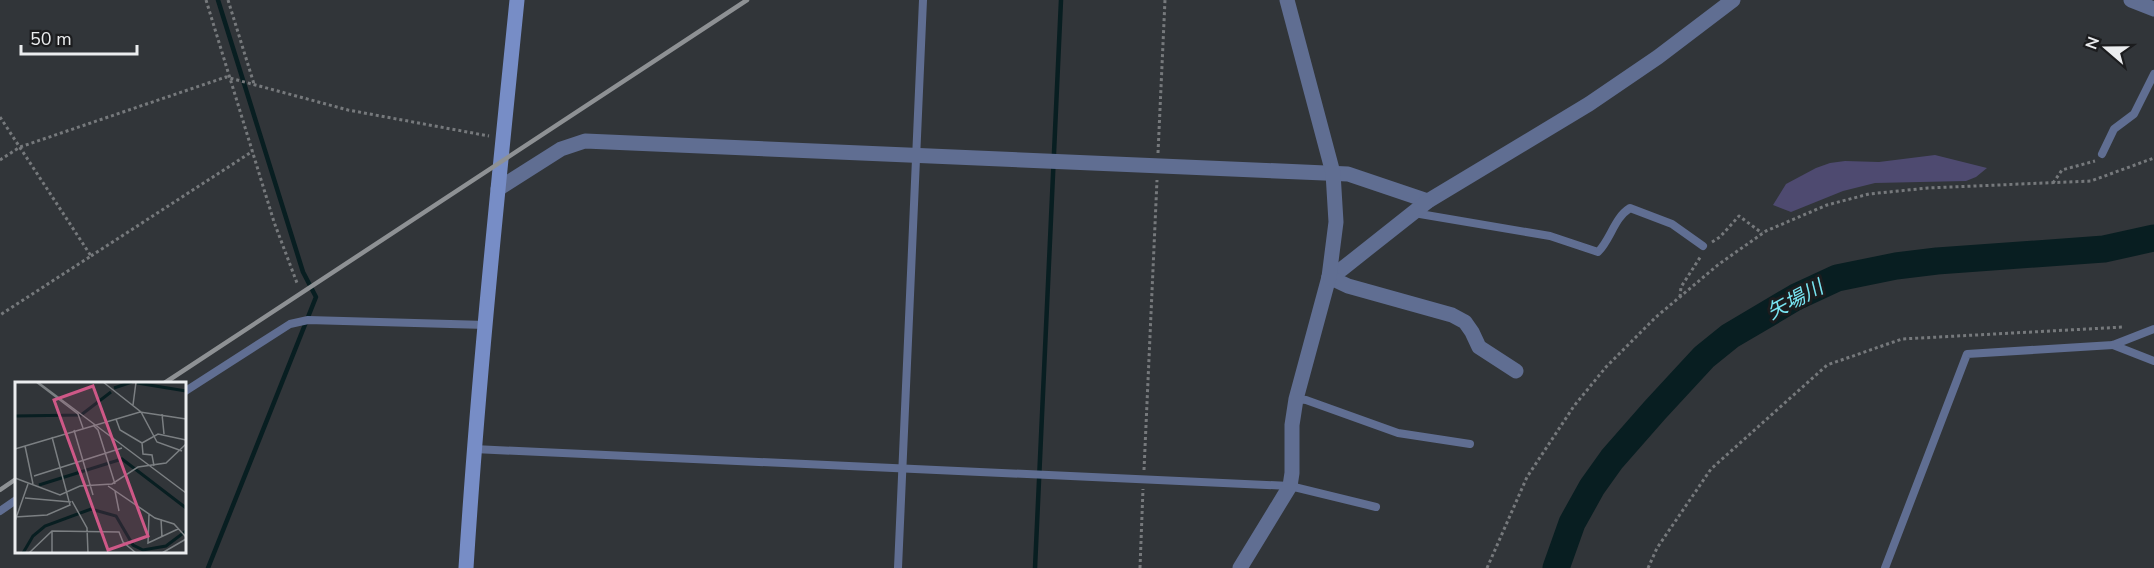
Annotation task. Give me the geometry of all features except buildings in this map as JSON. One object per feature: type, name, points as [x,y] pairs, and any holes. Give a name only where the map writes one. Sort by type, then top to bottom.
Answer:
[{"type":"street","points":[[466,568],[474,449],[517,0]]},
{"type":"street","points":[[1240,568],[1290,486],[1292,425],[1296,399],[1329,277],[1335,222],[1333,173],[1287,0]]},
{"type":"street","points":[[1329,277],[1428,201],[1588,104],[1658,57],[1733,0]]},
{"type":"street","points":[[2131,0],[2154,9]]},
{"type":"street","points":[[498,189],[561,149],[585,141],[1348,174],[1428,201]]},
{"type":"street","points":[[1329,277],[1348,286],[1452,315],[1465,322],[1479,347],[1516,371]]},
{"type":"lane","points":[[898,568],[923,0]]},
{"type":"lane","points":[[2103,154],[2114,129],[2134,114],[2154,74]]},
{"type":"lane","points":[[1414,213],[1550,236],[1598,252],[1604,246],[1622,213],[1630,208],[1672,224],[1703,246]]},
{"type":"lane","points":[[186,391],[290,324],[308,320],[486,325]]},
{"type":"lane","points":[[1885,568],[1967,354],[2113,345],[2154,329]]},
{"type":"lane","points":[[2113,345],[2154,360]]},
{"type":"lane","points":[[1296,399],[1306,400],[1398,432],[1470,444]]},
{"type":"lane","points":[[474,449],[1290,486],[1376,507]]},
{"type":"lane","points":[[0,511],[15,501]]},
{"type":"path","points":[[206,0],[274,222],[297,283]]},
{"type":"path","points":[[228,0],[254,85]]},
{"type":"path","points":[[1140,568],[1165,0]]},
{"type":"path","points":[[0,160],[20,147],[226,77],[348,110],[503,138]]},
{"type":"path","points":[[0,117],[91,256]]},
{"type":"path","points":[[0,315],[253,151]]},
{"type":"path","points":[[2053,183],[2062,170],[2098,161],[2103,154]]},
{"type":"path","points":[[1487,568],[1527,477],[1574,406],[1606,367],[1656,317],[1719,264],[1762,233],[1827,206],[1869,194],[1928,188],[2091,181],[2154,158]]},
{"type":"path","points":[[1739,216],[1762,233]]},
{"type":"path","points":[[1648,568],[1657,548],[1711,469],[1827,365],[1902,339],[2112,328],[2134,324]]},
{"type":"shaded area","points":[[1935,155],[1987,168],[1976,177],[1966,181],[1875,183],[1843,191],[1791,212],[1773,205],[1786,184],[1830,163],[1879,162]]},
{"type":"waterway","points":[[208,568],[316,297],[303,272],[218,0]]},
{"type":"waterway","points":[[1035,568],[1061,0]]},
{"type":"waterway","name":"矢場川","points":[[1556,568],[1572,523],[1592,487],[1612,459],[1655,410],[1704,357],[1730,336],[1796,297],[1837,278],[1896,266],[2104,249],[2154,238]]},
{"type":"railway","points":[[166,382],[747,0]]},
{"type":"railway","points":[[0,490],[15,480]]}]
